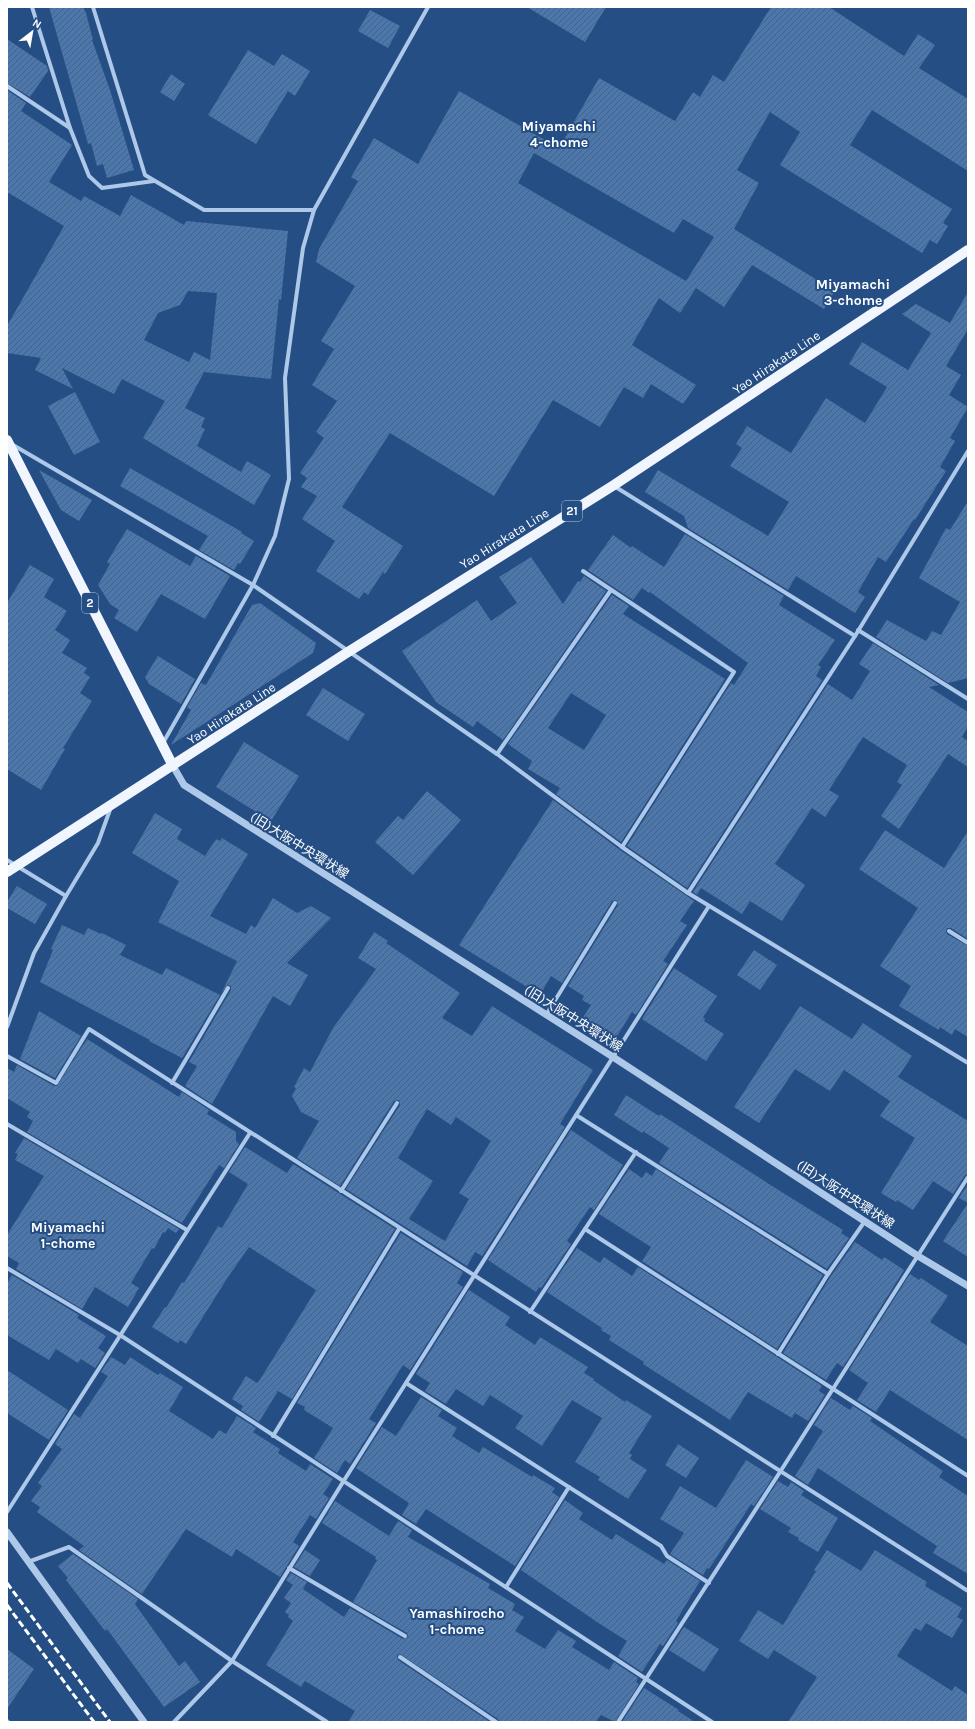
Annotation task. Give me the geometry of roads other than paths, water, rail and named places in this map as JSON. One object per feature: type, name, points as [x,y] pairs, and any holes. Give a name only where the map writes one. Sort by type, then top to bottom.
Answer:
[{"type":"main road","name":"Yao Hirakata Line","points":[[7,872],[348,652],[614,485],[968,250]]},
{"type":"main road","name":"2","points":[[7,441],[173,766]]},
{"type":"street","points":[[32,7],[70,128],[89,176],[102,188],[154,181]]},
{"type":"street","points":[[93,7],[145,176],[204,210],[314,210]]},
{"type":"street","points":[[162,744],[253,584],[275,536],[289,479],[284,378],[303,248],[314,210],[428,7]]},
{"type":"street","points":[[7,86],[70,128]]},
{"type":"street","points":[[7,441],[253,584],[348,652],[497,754],[622,847],[688,893],[968,1063]]},
{"type":"street","points":[[688,893],[855,636],[968,451]]},
{"type":"street","points":[[614,485],[855,636]]},
{"type":"street","points":[[583,571],[734,672],[622,847]]},
{"type":"street","points":[[497,754],[611,590]]},
{"type":"street","points":[[858,630],[968,700]]},
{"type":"street","name":"(旧)大阪中央環状線","points":[[173,766],[184,785],[613,1057],[918,1256],[968,1286]]},
{"type":"street","points":[[7,1026],[34,953],[98,843],[112,805]]},
{"type":"street","points":[[7,860],[66,896]]},
{"type":"street","points":[[546,1015],[615,903]]},
{"type":"street","points":[[174,1722],[232,1661],[343,1482],[709,906]]},
{"type":"street","points":[[949,931],[968,943]]},
{"type":"street","points":[[172,1083],[228,988]]},
{"type":"street","points":[[7,1056],[56,1084],[89,1029],[399,1229],[968,1591]]},
{"type":"street","points":[[341,1191],[397,1103]]},
{"type":"street","points":[[576,1115],[828,1274]]},
{"type":"street","points":[[7,1124],[187,1230]]},
{"type":"street","points":[[7,1512],[250,1133]]},
{"type":"street","points":[[530,1312],[636,1152]]},
{"type":"street","points":[[618,1722],[833,1390],[968,1176]]},
{"type":"street","points":[[778,1354],[828,1274],[865,1221]]},
{"type":"street","points":[[273,1436],[399,1229]]},
{"type":"street","points":[[585,1230],[968,1476]]},
{"type":"street","points":[[7,1268],[120,1335],[712,1722]]},
{"type":"street","points":[[406,1383],[662,1546],[668,1556],[709,1583]]},
{"type":"street","points":[[506,1588],[569,1487]]},
{"type":"street","points":[[7,1532],[144,1722]]},
{"type":"street","points":[[28,1562],[68,1547],[232,1661],[327,1722]]},
{"type":"street","points":[[289,1568],[405,1636]]},
{"type":"street","points":[[400,1657],[496,1722]]},
{"type":"railway","points":[[7,1583],[110,1722]]},
{"type":"railway","points":[[7,1605],[94,1722]]},
{"type":"district","name":"Miyamachi 4-chome","points":[[559,134]]},
{"type":"district","name":"Miyamachi 3-chome","points":[[853,292]]},
{"type":"district","name":"Miyamachi 1-chome","points":[[68,1236]]},
{"type":"district","name":"Yamashirocho 1-chome","points":[[457,1622]]}]
